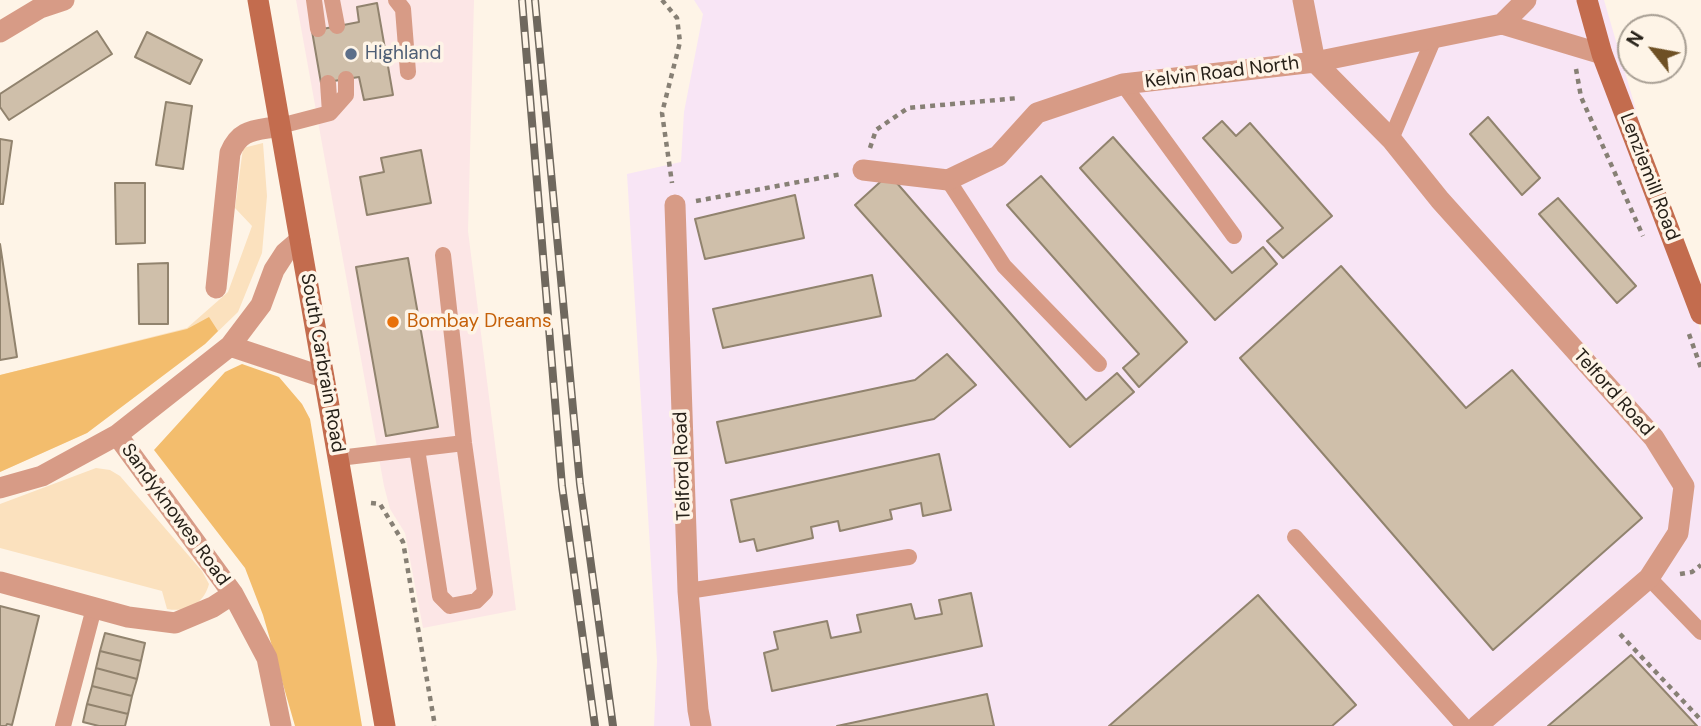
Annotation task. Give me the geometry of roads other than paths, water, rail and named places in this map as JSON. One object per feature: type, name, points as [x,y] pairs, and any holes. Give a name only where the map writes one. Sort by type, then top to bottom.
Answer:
[{"type":"street","points":[[0,33],[40,8],[64,0]]},
{"type":"street","name":"South Carbrain Road","points":[[258,0],[385,726]]},
{"type":"street","points":[[1303,0],[1315,62]]},
{"type":"street","points":[[1502,24],[1527,0]]},
{"type":"street","name":"Lenziemill Road","points":[[1587,0],[1602,54],[1701,314]]},
{"type":"street","name":"Kelvin Road North","points":[[948,180],[998,156],[1037,113],[1123,84],[1315,62],[1502,24],[1602,54]]},
{"type":"street","name":"Telford Road","points":[[1315,62],[1391,139],[1440,200],[1654,438],[1684,486],[1678,533],[1649,578],[1477,726]]},
{"type":"street","points":[[216,288],[230,153],[235,140],[244,133],[280,126]]},
{"type":"street","points":[[863,170],[948,180]]},
{"type":"street","name":"Telford Road","points":[[675,205],[688,592],[701,726]]},
{"type":"street","points":[[0,488],[42,476],[117,435],[230,346],[261,305],[274,270],[285,253],[300,240]]},
{"type":"street","points":[[230,346],[323,377]]},
{"type":"street","name":"Sandyknowes Road","points":[[117,435],[233,594],[267,658],[281,726]]},
{"type":"street","name":"Sandyknowes Road","points":[[0,582],[128,617],[175,623],[213,607],[233,594]]},
{"type":"lane","points":[[314,0],[318,29]]},
{"type":"lane","points":[[332,0],[337,26]]},
{"type":"lane","points":[[396,0],[403,9],[408,72]]},
{"type":"lane","points":[[1391,139],[1434,38]]},
{"type":"lane","points":[[280,126],[330,113],[346,95],[346,79]]},
{"type":"lane","points":[[328,83],[330,113]]},
{"type":"lane","points":[[1123,84],[1234,236]]},
{"type":"lane","points":[[948,180],[1004,266],[1099,363]]},
{"type":"lane","points":[[417,449],[440,596],[450,606],[476,601],[485,592],[464,443],[443,255]]},
{"type":"lane","points":[[339,458],[464,443]]},
{"type":"lane","points":[[1295,537],[1464,726]]},
{"type":"lane","points":[[688,592],[909,557]]},
{"type":"lane","points":[[1649,578],[1701,632]]},
{"type":"lane","points":[[63,726],[94,608]]},
{"type":"railway","points":[[522,0],[562,486],[595,726]]},
{"type":"railway","points":[[535,0],[580,484],[613,726]]},
{"type":"place","name":"Highland","points":[[351,54]]},
{"type":"place","name":"Bombay Dreams","points":[[393,322]]}]
